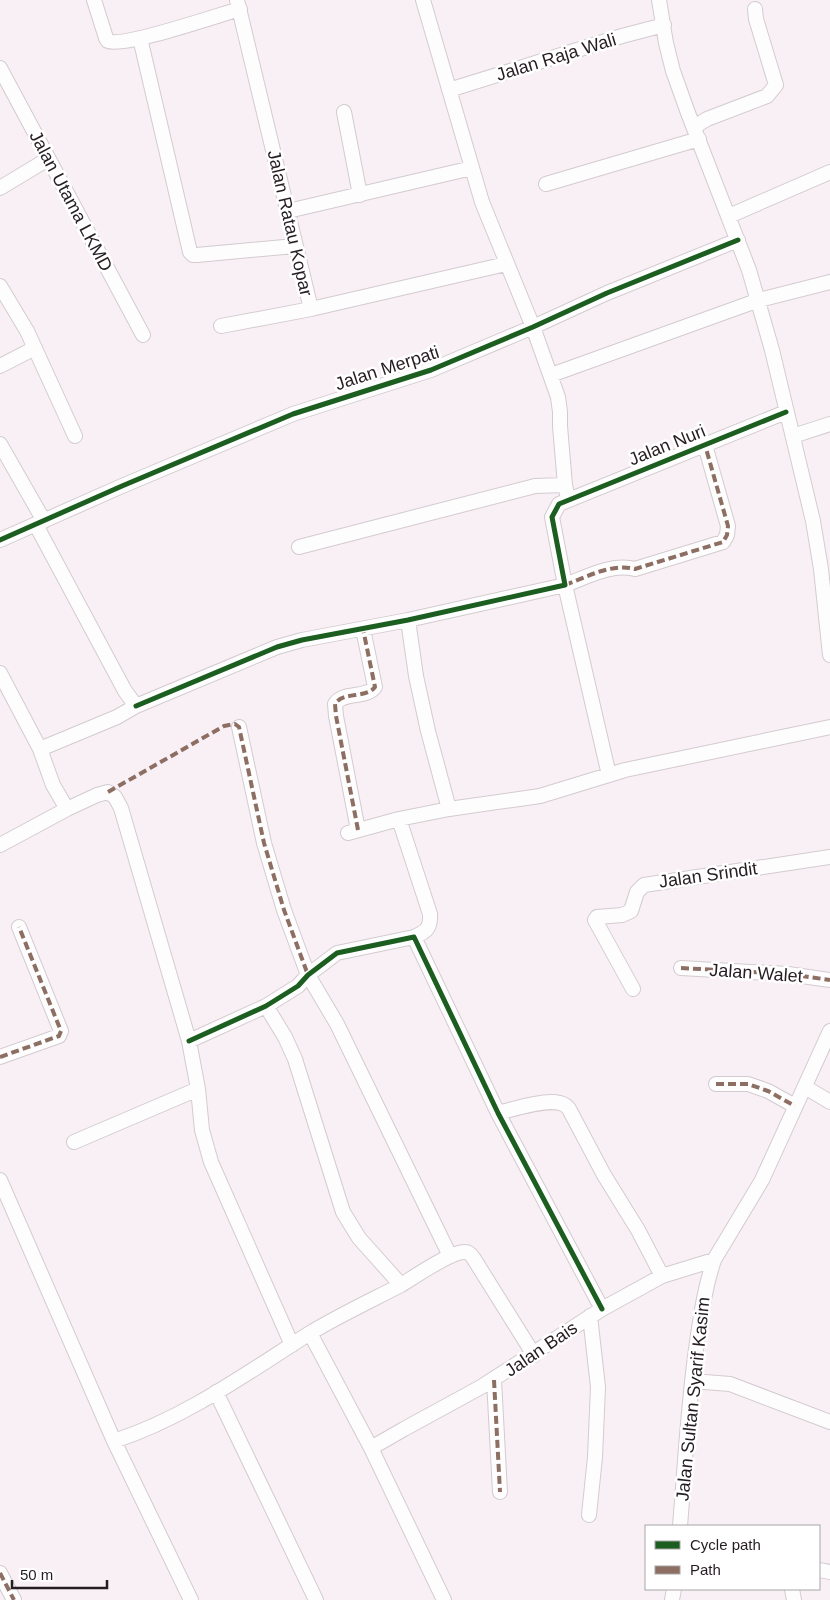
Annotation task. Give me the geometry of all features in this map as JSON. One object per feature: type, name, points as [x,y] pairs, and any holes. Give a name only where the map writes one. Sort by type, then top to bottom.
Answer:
[{"type":"street","points":[[94,0],[108,42],[114,43],[140,38],[239,4]]},
{"type":"street","points":[[423,0],[482,202],[551,375],[560,412],[565,486],[564,502],[552,517],[565,585],[609,775]]},
{"type":"street","points":[[659,0],[673,71],[759,300],[826,580],[830,655]]},
{"type":"street","name":"Jalan Ratau Kopar","points":[[239,4],[311,309],[506,264]]},
{"type":"street","points":[[546,184],[696,133],[707,119],[767,96],[776,86],[756,20],[756,9]]},
{"type":"street","name":"Jalan Raja Wali","points":[[449,90],[613,39],[664,26]]},
{"type":"street","points":[[140,38],[190,252],[193,255],[197,255],[295,246]]},
{"type":"street","name":"Jalan Utama LKMD","points":[[0,68],[143,335]]},
{"type":"street","points":[[344,112],[360,195]]},
{"type":"street","points":[[0,188],[48,159]]},
{"type":"street","points":[[288,211],[472,168]]},
{"type":"street","points":[[729,216],[830,172]]},
{"type":"street","name":"Jalan Merpati","points":[[0,540],[122,486],[294,414],[430,370],[533,327],[607,293],[738,240]]},
{"type":"street","points":[[551,375],[759,300],[830,282]]},
{"type":"street","points":[[0,286],[27,331],[75,436]]},
{"type":"street","points":[[221,326],[311,309]]},
{"type":"street","points":[[0,366],[35,348]]},
{"type":"street","name":"Jalan Nuri","points":[[564,502],[786,412]]},
{"type":"street","points":[[793,436],[830,424]]},
{"type":"street","points":[[0,444],[125,692],[136,706]]},
{"type":"street","points":[[40,749],[117,717],[136,706],[277,647],[302,640],[408,620],[565,585],[612,567],[624,566],[635,569],[724,542],[728,526],[705,445]]},
{"type":"street","points":[[299,547],[535,486],[565,486]]},
{"type":"street","points":[[408,620],[416,676],[428,731],[449,809]]},
{"type":"street","points":[[363,628],[374,687],[370,691],[340,698],[335,704],[353,832],[399,819],[449,809],[540,796],[624,770],[830,727]]},
{"type":"street","points":[[0,673],[40,749],[54,785],[67,809]]},
{"type":"street","points":[[239,727],[264,843],[284,910],[308,975],[337,1024],[450,1256]]},
{"type":"street","points":[[0,845],[97,795],[108,792],[115,797],[121,808],[189,1041],[198,1089],[202,1130],[211,1162],[292,1345]]},
{"type":"street","points":[[189,1041],[266,1006],[298,986],[308,975],[337,952],[414,937],[428,928],[430,914],[399,819]]},
{"type":"street","name":"Jalan Srindit","points":[[632,989],[595,920],[597,917],[622,915],[631,911],[637,892],[644,885],[830,857]]},
{"type":"street","points":[[0,1057],[61,1034],[19,927]]},
{"type":"street","points":[[414,937],[596,1312],[598,1387],[595,1457],[589,1515]]},
{"type":"street","name":"Jalan Walet","points":[[681,968],[788,974],[830,980]]},
{"type":"street","points":[[266,1006],[285,1037],[295,1059],[343,1212],[359,1238],[400,1285]]},
{"type":"street","name":"Jalan Sultan Syarif Kasim","points":[[680,1525],[692,1381],[706,1284],[714,1260],[762,1180],[830,1031]]},
{"type":"street","points":[[716,1084],[748,1084],[768,1091],[795,1106]]},
{"type":"street","points":[[805,1087],[830,1102]]},
{"type":"street","points":[[74,1142],[198,1089]]},
{"type":"street","points":[[498,1113],[554,1102],[566,1105],[611,1187],[638,1230],[662,1276]]},
{"type":"street","points":[[0,1180],[114,1441],[191,1600]]},
{"type":"street","points":[[114,1441],[150,1428],[216,1392],[344,1313],[400,1285],[450,1256],[464,1252],[470,1254],[534,1354]]},
{"type":"street","name":"Jalan Bais","points":[[371,1448],[494,1380],[596,1312],[662,1276],[714,1260]]},
{"type":"street","points":[[310,1334],[371,1448],[444,1600]]},
{"type":"street","points":[[494,1380],[500,1492]]},
{"type":"street","points":[[692,1381],[730,1384],[830,1422]]},
{"type":"street","points":[[216,1392],[316,1600]]},
{"type":"street","points":[[0,1573],[14,1600]]},
{"type":"marked path","points":[[565,585],[608,569],[635,569],[723,542],[727,535],[728,526],[705,445]]},
{"type":"marked path","points":[[358,830],[335,704],[343,698],[366,693],[375,687],[363,629]]},
{"type":"marked path","points":[[108,792],[224,726],[235,724],[239,727],[264,843],[284,910],[308,975]]},
{"type":"marked path","points":[[0,1057],[59,1036],[61,1031],[19,927]]},
{"type":"marked path","points":[[681,968],[788,974],[830,980]]},
{"type":"marked path","points":[[716,1084],[748,1084],[768,1091],[795,1106]]},
{"type":"marked path","points":[[494,1380],[500,1492]]},
{"type":"marked path","points":[[0,1573],[14,1600]]},
{"type":"cycle path","points":[[0,540],[293,414],[431,370],[607,293],[738,240]]},
{"type":"cycle path","points":[[136,706],[277,647],[302,640],[408,620],[565,585],[552,517],[559,504],[786,412]]},
{"type":"cycle path","points":[[189,1041],[266,1006],[298,986],[308,975],[337,953],[414,937],[498,1113],[602,1309]]}]
